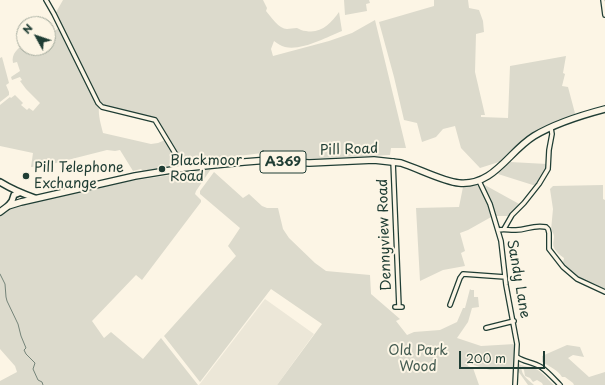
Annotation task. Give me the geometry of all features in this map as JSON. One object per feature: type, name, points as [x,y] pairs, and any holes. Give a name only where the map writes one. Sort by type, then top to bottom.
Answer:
[{"type":"main road","name":"Pill Road","points":[[20,197],[35,198],[119,179],[184,168],[255,160],[298,163],[393,161],[452,182],[464,183],[479,181],[492,175],[532,138],[551,128],[605,109]]},
{"type":"main road","name":"A369","points":[[0,212],[20,197]]},
{"type":"street","points":[[46,0],[98,103],[102,106],[155,120],[184,168]]},
{"type":"street","points":[[603,0],[605,15]]},
{"type":"street","points":[[504,229],[512,215],[539,184],[548,169],[552,134],[551,128]]},
{"type":"street","name":"Dennyview Road","points":[[393,161],[399,307]]},
{"type":"street","name":"Sandy Lane","points":[[479,181],[488,198],[498,230],[504,263],[517,344],[515,385]]},
{"type":"street","points":[[0,182],[20,197],[12,201],[8,206]]},
{"type":"street","points":[[498,230],[504,229],[515,231],[531,226],[546,227],[549,233],[550,249],[563,267],[577,279],[605,292]]},
{"type":"street","points":[[450,305],[460,278],[463,274],[505,276]]},
{"type":"street","points":[[486,328],[514,321]]},
{"type":"street","points":[[517,357],[523,361],[541,367],[560,385]]},
{"type":"shaded area","points":[[265,299],[314,334],[277,385],[199,385]]},
{"type":"green space","points":[[63,0],[263,0],[267,8],[266,11],[281,27],[287,29],[297,28],[303,31],[316,31],[325,27],[339,12],[342,31],[314,43],[299,47],[285,47],[274,41],[271,49],[273,56],[329,41],[352,33],[375,20],[406,148],[391,148],[390,155],[304,159],[262,153],[192,162],[176,150],[157,119],[100,104],[55,14]]},
{"type":"green space","points":[[344,0],[369,0],[370,3],[366,4],[367,11],[345,15]]},
{"type":"green space","points":[[434,0],[468,0],[469,8],[479,10],[483,21],[484,32],[476,34],[475,72],[485,115],[481,115],[481,117],[508,118],[510,66],[566,56],[563,73],[565,74],[562,86],[568,87],[576,117],[536,132],[502,161],[480,168],[461,148],[455,126],[443,129],[436,137],[422,142],[417,123],[404,120],[379,22],[434,6]]},
{"type":"green space","points":[[59,28],[95,102],[99,106],[99,117],[103,133],[151,144],[165,140],[181,166],[133,171],[120,150],[107,150],[44,166],[31,167],[33,153],[0,146],[0,105],[15,95],[23,103],[21,105],[27,110],[29,108],[33,111],[40,103],[26,89],[20,81],[22,80],[20,77],[12,80],[11,77],[20,71],[17,62],[13,63],[16,51],[16,56],[56,56],[56,30]]},
{"type":"green space","points":[[2,57],[9,83],[6,85],[9,95],[0,102],[0,58]]},
{"type":"green space","points":[[510,162],[547,164],[545,171],[536,186],[498,174]]},
{"type":"green space","points":[[211,169],[195,194],[201,202],[142,280],[136,275],[92,321],[104,338],[111,332],[143,359],[161,338],[198,385],[0,385],[0,381],[17,372],[15,366],[0,349],[0,216],[16,206],[45,199],[117,183]]},
{"type":"green space","name":"Old Park Wood","points":[[214,172],[243,198],[249,194],[262,206],[267,208],[278,208],[283,229],[289,238],[315,263],[326,271],[370,275],[371,294],[400,319],[396,321],[407,335],[414,332],[440,330],[457,322],[463,308],[465,308],[470,289],[474,290],[474,297],[478,297],[479,307],[472,308],[468,322],[457,338],[481,346],[515,344],[513,368],[490,370],[467,363],[468,366],[473,368],[479,385],[277,385],[322,324],[271,289],[200,382],[164,336],[236,256],[228,246],[240,228],[200,194],[200,191]]},
{"type":"green space","points":[[483,184],[521,205],[510,216],[495,216]]},
{"type":"green space","points":[[477,185],[485,195],[493,216],[460,233],[465,251],[461,253],[465,266],[443,270],[420,281],[416,208],[459,207],[463,187]]},
{"type":"green space","points":[[603,185],[603,199],[605,200],[605,289],[592,285],[573,273],[563,263],[564,258],[553,246],[554,237],[551,230],[553,209],[550,189],[553,186]]},
{"type":"green space","points":[[567,345],[580,347],[584,357],[573,355],[568,358],[589,377],[605,372],[605,385],[574,385],[565,377],[562,377],[556,370],[542,362],[542,356]]},
{"type":"green space","points":[[519,364],[537,369],[554,385],[543,385],[537,380],[533,382],[530,378],[525,376],[524,370],[521,366],[524,375],[527,379],[534,385],[528,385],[518,371]]},
{"type":"waterway","points":[[0,274],[5,284],[7,301],[18,324],[26,348],[24,350],[35,363],[33,369],[38,380],[42,382],[43,385]]},
{"type":"place","name":"Blackmoor Road","points":[[162,169]]},
{"type":"place","name":"Pill Telephone Exchange","points":[[26,176]]}]
